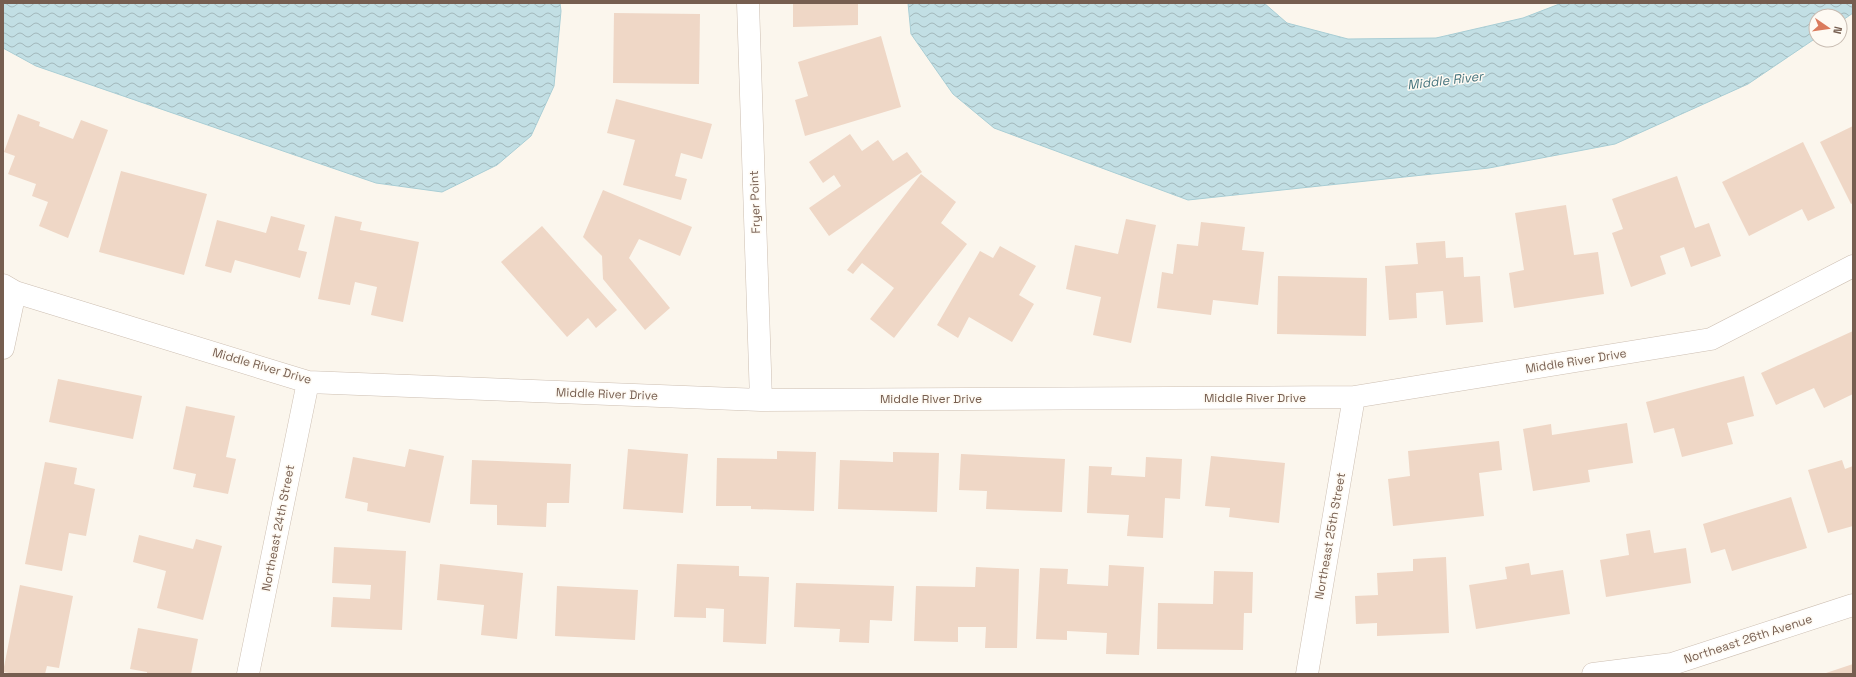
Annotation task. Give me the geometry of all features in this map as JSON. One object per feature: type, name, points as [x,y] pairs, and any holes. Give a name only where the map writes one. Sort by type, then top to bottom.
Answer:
[{"type":"street","name":"Fryer Point","points":[[748,3],[761,400]]},
{"type":"street","name":"Middle River Drive","points":[[9,288],[308,382],[761,400],[1354,397],[1711,339],[1853,266]]},
{"type":"street","points":[[3,348],[9,288]]},
{"type":"street","name":"Northeast 24th Street","points":[[248,674],[308,382]]},
{"type":"street","name":"Northeast 25th Street","points":[[1307,674],[1354,397]]},
{"type":"street","name":"Northeast 26th Avenue","points":[[1593,674],[1672,664],[1853,605]]},
{"type":"water","points":[[3,3],[560,3],[561,11],[554,86],[531,136],[497,165],[442,192],[376,183],[36,66],[3,48]]},
{"type":"water","name":"Middle River","points":[[908,3],[1264,3],[1287,23],[1348,39],[1436,38],[1523,18],[1562,3],[1853,3],[1853,13],[1848,16],[1848,8],[1808,8],[1808,43],[1748,84],[1615,144],[1489,168],[1188,200],[994,128],[953,94],[911,34]]},
{"type":"building","points":[[793,3],[858,3],[858,25],[793,27]]},
{"type":"building","points":[[614,13],[700,14],[699,84],[613,83]]},
{"type":"building","points":[[881,36],[901,107],[805,136],[795,100],[808,96],[798,62]]},
{"type":"building","points":[[616,99],[712,124],[702,159],[681,153],[675,176],[687,179],[681,200],[623,185],[635,140],[607,133]]},
{"type":"building","points":[[18,114],[40,122],[39,126],[73,139],[81,120],[108,130],[68,238],[39,226],[48,202],[32,196],[36,184],[8,174],[15,156],[4,152]]},
{"type":"building","points":[[1853,126],[1853,203],[1851,204],[1820,142]]},
{"type":"building","points":[[850,134],[862,151],[878,140],[893,161],[907,152],[922,172],[829,236],[809,208],[841,186],[834,175],[823,183],[809,162]]},
{"type":"building","points":[[1803,142],[1835,208],[1808,221],[1802,209],[1749,236],[1722,182]]},
{"type":"building","points":[[121,171],[207,194],[184,275],[99,252]]},
{"type":"building","points":[[921,174],[956,202],[941,223],[967,244],[894,338],[870,319],[894,288],[862,263],[853,274],[847,270]]},
{"type":"building","points":[[1677,176],[1695,228],[1709,223],[1721,256],[1691,267],[1684,247],[1660,256],[1666,274],[1631,287],[1612,233],[1623,229],[1612,199]]},
{"type":"building","points":[[603,190],[692,227],[680,256],[639,239],[629,258],[670,308],[645,330],[603,279],[602,256],[583,237]]},
{"type":"building","points":[[1566,205],[1574,255],[1598,252],[1604,294],[1514,308],[1509,273],[1524,270],[1515,213]]},
{"type":"building","points":[[271,216],[305,225],[298,250],[307,252],[300,278],[235,260],[231,273],[205,266],[217,220],[266,233]]},
{"type":"building","points":[[335,216],[362,222],[360,230],[419,242],[403,322],[371,315],[377,287],[355,282],[350,305],[318,299]]},
{"type":"building","points":[[1126,219],[1156,225],[1131,343],[1093,335],[1101,297],[1066,289],[1075,245],[1118,254]]},
{"type":"building","points":[[1201,222],[1245,227],[1242,250],[1264,252],[1258,305],[1213,300],[1211,315],[1157,308],[1162,272],[1173,274],[1177,244],[1198,246]]},
{"type":"building","points":[[542,226],[617,310],[596,328],[588,318],[567,337],[501,262]]},
{"type":"building","points":[[1445,241],[1446,258],[1463,257],[1464,277],[1480,276],[1483,322],[1446,325],[1443,291],[1416,293],[1417,318],[1389,320],[1385,266],[1418,264],[1416,243]]},
{"type":"building","points":[[1000,246],[1036,266],[1019,295],[1034,304],[1012,342],[969,317],[958,338],[937,325],[980,251],[993,258]]},
{"type":"building","points":[[1278,276],[1367,278],[1366,336],[1277,334]]},
{"type":"building","points":[[1853,331],[1853,394],[1824,408],[1814,388],[1776,405],[1761,373]]},
{"type":"building","points":[[1744,376],[1754,416],[1727,423],[1733,444],[1682,457],[1674,428],[1654,433],[1646,402]]},
{"type":"building","points":[[58,379],[142,396],[133,439],[49,422]]},
{"type":"building","points":[[186,406],[235,416],[226,457],[236,459],[228,494],[193,487],[196,474],[173,469]]},
{"type":"building","points":[[1627,423],[1633,463],[1588,470],[1590,482],[1533,491],[1523,429],[1551,424],[1552,435]]},
{"type":"building","points":[[1499,441],[1502,470],[1479,473],[1484,516],[1393,526],[1388,479],[1410,476],[1408,451]]},
{"type":"building","points":[[409,449],[444,456],[430,523],[367,511],[368,503],[345,498],[353,457],[405,467]]},
{"type":"building","points":[[628,449],[688,454],[683,513],[623,509]]},
{"type":"building","points":[[777,451],[816,452],[814,511],[751,509],[751,506],[716,506],[717,458],[777,459]]},
{"type":"building","points":[[893,452],[939,453],[937,512],[838,509],[840,460],[893,462]]},
{"type":"building","points":[[961,454],[1065,459],[1062,512],[986,509],[987,491],[959,490]]},
{"type":"building","points":[[1211,456],[1285,463],[1279,523],[1229,517],[1230,508],[1205,506]]},
{"type":"building","points":[[1146,457],[1182,459],[1180,499],[1165,498],[1163,538],[1127,536],[1129,515],[1087,513],[1089,466],[1112,467],[1111,475],[1145,477]]},
{"type":"building","points":[[472,460],[571,464],[569,503],[547,503],[546,527],[497,525],[497,505],[470,504]]},
{"type":"building","points":[[1842,460],[1845,469],[1853,466],[1853,526],[1828,533],[1808,470]]},
{"type":"building","points":[[45,462],[77,468],[74,484],[95,489],[86,536],[69,533],[62,571],[25,564]]},
{"type":"building","points":[[1791,497],[1807,548],[1732,571],[1725,549],[1711,553],[1703,524]]},
{"type":"building","points":[[1650,530],[1654,553],[1686,548],[1691,583],[1606,597],[1600,560],[1629,555],[1626,534]]},
{"type":"building","points":[[139,535],[193,549],[196,539],[222,546],[203,620],[157,608],[166,571],[133,562]]},
{"type":"building","points":[[334,547],[406,551],[402,630],[331,627],[333,597],[370,599],[371,585],[332,583]]},
{"type":"building","points":[[1446,557],[1449,633],[1377,636],[1377,623],[1356,624],[1355,596],[1378,595],[1377,573],[1413,571],[1413,559]]},
{"type":"building","points":[[1529,563],[1531,575],[1563,570],[1570,614],[1476,629],[1469,585],[1507,579],[1505,567]]},
{"type":"building","points":[[440,564],[523,573],[517,639],[481,635],[484,605],[437,600]]},
{"type":"building","points":[[677,564],[739,566],[739,576],[769,577],[766,644],[723,642],[724,609],[706,608],[706,618],[674,617]]},
{"type":"building","points":[[1109,565],[1144,567],[1139,655],[1106,654],[1107,633],[1067,631],[1067,640],[1036,639],[1040,568],[1068,569],[1067,584],[1108,586]]},
{"type":"building","points":[[976,567],[1019,569],[1017,648],[985,648],[986,627],[958,627],[958,642],[914,641],[916,586],[975,587]]},
{"type":"building","points":[[1214,571],[1253,572],[1252,613],[1244,613],[1243,650],[1157,649],[1158,603],[1213,604]]},
{"type":"building","points":[[796,583],[894,586],[892,621],[870,620],[869,643],[839,642],[840,629],[794,627]]},
{"type":"building","points":[[20,585],[73,596],[59,668],[47,666],[45,674],[15,674],[3,672]]},
{"type":"building","points":[[557,586],[638,590],[635,640],[555,636]]},
{"type":"building","points":[[138,628],[198,639],[191,674],[147,674],[147,672],[130,669]]},
{"type":"building","points":[[1853,664],[1853,674],[1823,674]]}]
